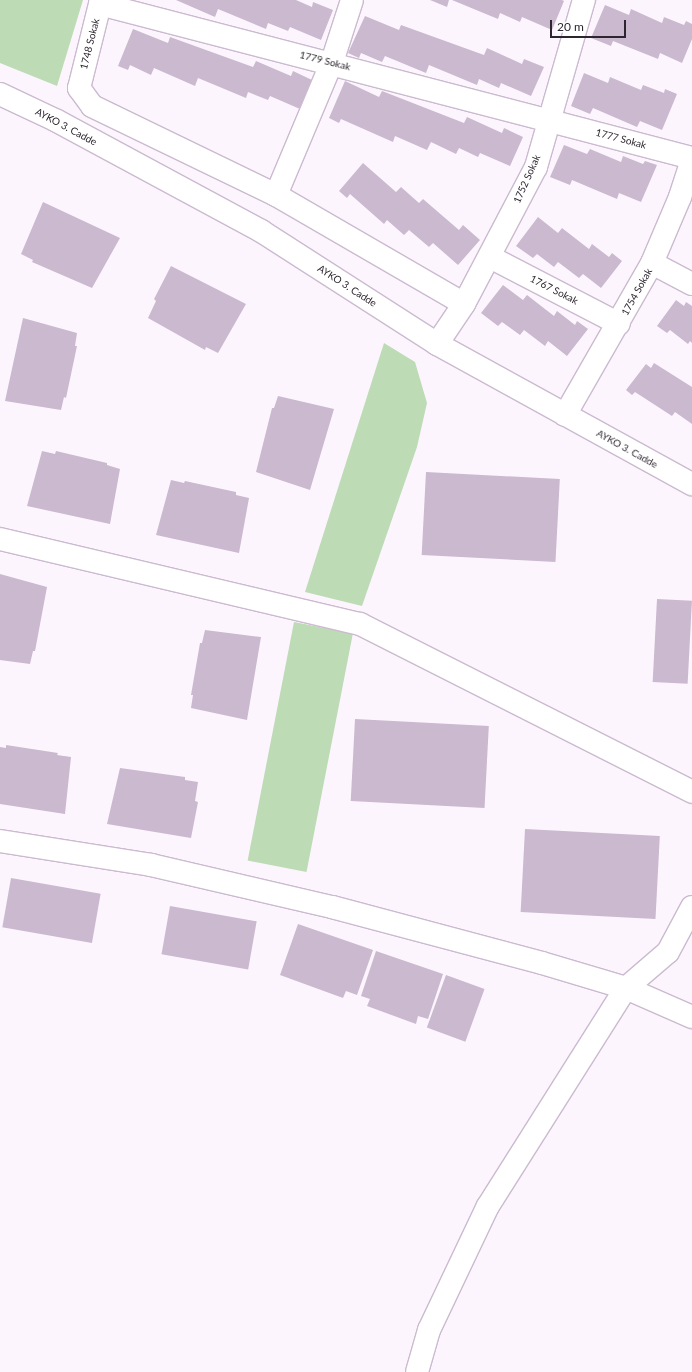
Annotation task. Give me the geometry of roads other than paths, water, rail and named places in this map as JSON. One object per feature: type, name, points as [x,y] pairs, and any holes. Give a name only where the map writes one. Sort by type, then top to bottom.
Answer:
[{"type":"street","points":[[352,0],[332,62],[276,195],[464,304]]},
{"type":"street","name":"1752 Sokak","points":[[437,344],[464,304],[536,167],[584,0]]},
{"type":"street","name":"1779 Sokak","points":[[101,2],[549,120]]},
{"type":"street","name":"1748 Sokak","points":[[101,2],[79,88],[92,106],[276,195]]},
{"type":"street","name":"AYKO 3. Cadde","points":[[0,94],[261,231],[437,344],[692,484]]},
{"type":"street","name":"1777 Sokak","points":[[549,120],[692,159]]},
{"type":"street","name":"1754 Sokak","points":[[564,415],[619,324],[686,199],[692,159]]},
{"type":"street","name":"1767 Sokak","points":[[490,257],[619,324]]},
{"type":"street","points":[[652,263],[692,284]]},
{"type":"street","points":[[0,540],[360,624],[692,792]]},
{"type":"street","points":[[0,841],[151,865],[325,905],[542,963],[626,988],[692,1016]]},
{"type":"street","points":[[417,1372],[429,1330],[488,1206],[626,988],[668,952],[692,907]]}]
